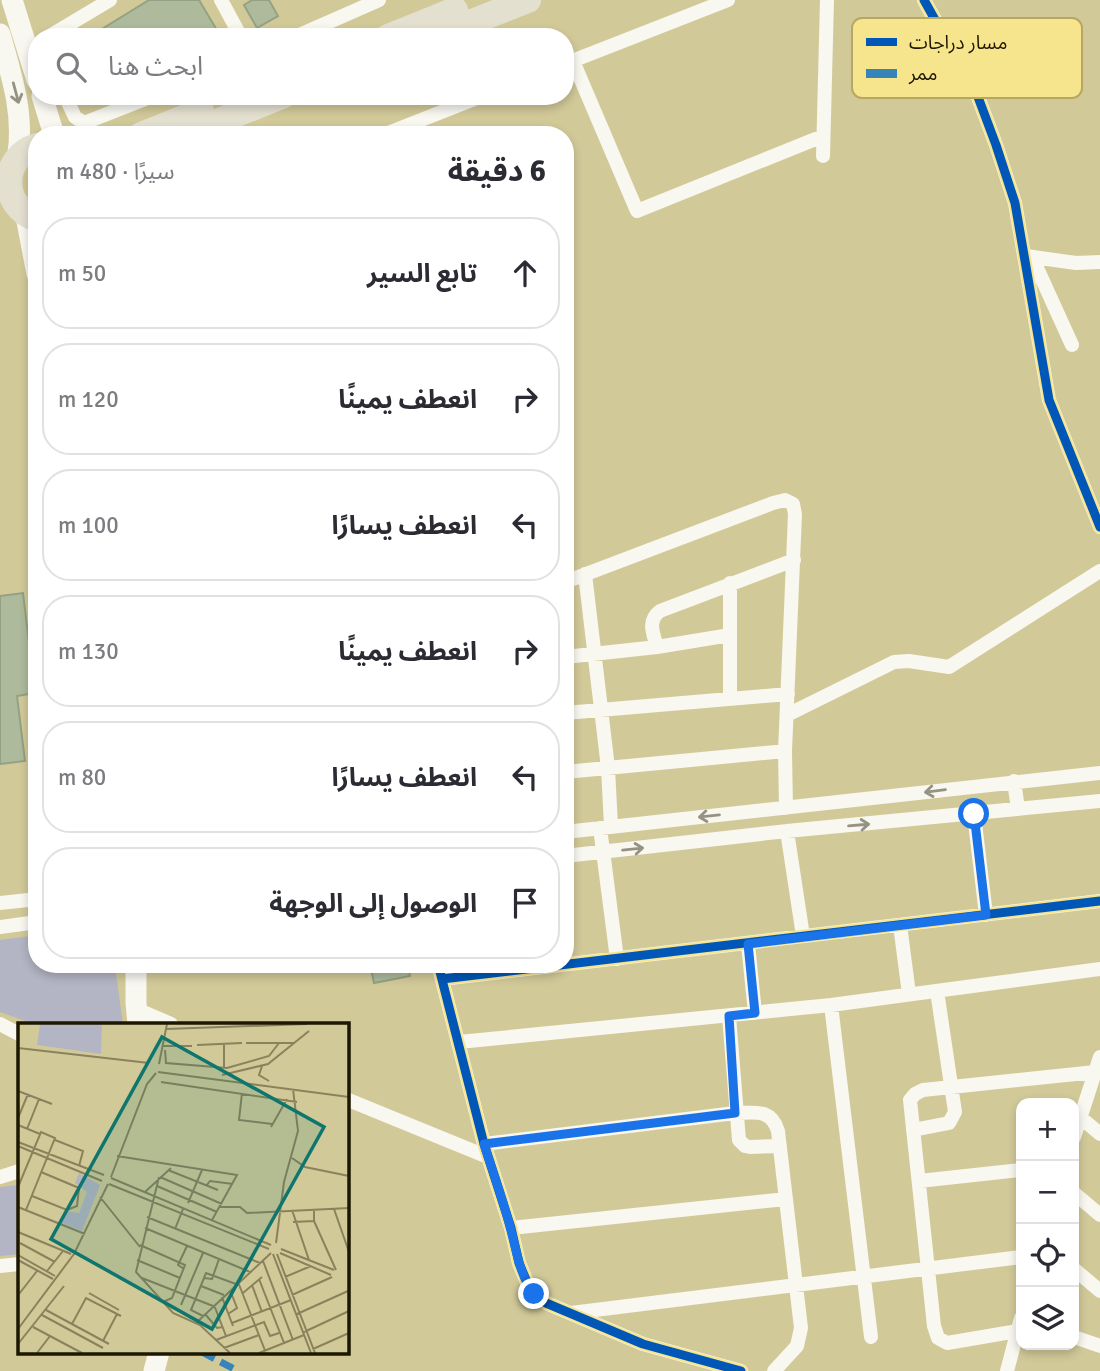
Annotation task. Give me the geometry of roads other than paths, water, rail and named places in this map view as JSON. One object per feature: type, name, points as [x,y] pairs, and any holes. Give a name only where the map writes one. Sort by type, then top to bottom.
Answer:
[{"type":"highway","points":[[431,28],[479,0]]},
{"type":"highway","points":[[435,28],[528,0]]},
{"type":"highway","points":[[163,126],[216,105]]},
{"type":"highway","points":[[207,126],[259,105]]},
{"type":"highway","points":[[15,162],[4,183],[12,205],[21,215]]},
{"type":"main road","points":[[12,0],[28,36]]},
{"type":"main road","points":[[430,28],[456,0]]},
{"type":"main road","points":[[0,34],[19,104],[21,130],[15,162]]},
{"type":"main road","points":[[45,105],[51,126]]},
{"type":"main road","points":[[21,215],[28,241]]},
{"type":"main road","points":[[125,973],[137,1012]]},
{"type":"main road","points":[[136,973],[137,1012]]},
{"type":"main road","points":[[154,1371],[158,1354]]},
{"type":"street","points":[[63,28],[110,0]]},
{"type":"street","points":[[221,0],[236,28]]},
{"type":"street","points":[[315,28],[379,0]]},
{"type":"street","points":[[574,60],[728,0]]},
{"type":"street","points":[[823,156],[827,0]]},
{"type":"street","points":[[924,0],[934,18]]},
{"type":"street","points":[[574,73],[637,211],[823,136]]},
{"type":"street","points":[[978,98],[1014,203],[1028,257],[1043,377],[1049,400],[1100,527]]},
{"type":"street","points":[[69,105],[75,117],[84,122],[129,105]]},
{"type":"street","points":[[406,126],[459,105]]},
{"type":"street","points":[[1028,257],[1099,266]]},
{"type":"street","points":[[1028,257],[1072,345]]},
{"type":"street","points":[[574,579],[785,500],[793,504],[794,560],[785,751],[786,808]]},
{"type":"street","points":[[657,647],[652,623],[655,614],[794,560]]},
{"type":"street","points":[[585,575],[608,768],[603,852],[617,959]]},
{"type":"street","points":[[787,715],[894,662],[909,660],[949,667],[1099,575]]},
{"type":"street","points":[[730,583],[730,699]]},
{"type":"street","points":[[574,656],[657,647],[730,635]]},
{"type":"street","points":[[574,712],[788,694]]},
{"type":"street","points":[[574,771],[785,751]]},
{"type":"street","points":[[574,831],[1100,773]]},
{"type":"street","points":[[1014,781],[1018,809]]},
{"type":"street","points":[[574,855],[787,831],[1100,801]]},
{"type":"street","points":[[806,806],[809,830]]},
{"type":"street","points":[[974,814],[986,915]]},
{"type":"street","points":[[787,831],[803,936]]},
{"type":"street","points":[[0,903],[28,900]]},
{"type":"street","points":[[574,964],[1100,901]]},
{"type":"street","points":[[0,927],[28,923]]},
{"type":"street","points":[[900,925],[909,994]]},
{"type":"street","points":[[748,944],[755,1013]]},
{"type":"street","points":[[459,1042],[831,1005],[1100,969]]},
{"type":"street","points":[[440,973],[486,1151],[511,1228],[519,1263],[529,1287],[546,1303],[643,1344],[741,1371]]},
{"type":"street","points":[[442,979],[494,973]]},
{"type":"street","points":[[913,1130],[943,1125],[952,1120],[955,1112],[937,991]]},
{"type":"street","points":[[831,1005],[871,1337]]},
{"type":"street","points":[[137,1012],[168,1023]]},
{"type":"street","points":[[729,1016],[737,1134],[745,1146],[780,1146]]},
{"type":"street","points":[[0,1024],[18,1033]]},
{"type":"street","points":[[1079,1120],[1100,1058]]},
{"type":"street","points":[[1016,1326],[953,1342],[941,1341],[934,1325],[910,1106],[912,1096],[923,1090],[951,1086],[1095,1072]]},
{"type":"street","points":[[348,1100],[486,1151],[735,1113],[767,1114],[773,1118],[778,1131],[801,1317],[800,1337],[790,1355],[774,1371]]},
{"type":"street","points":[[1080,1117],[1100,1134]]},
{"type":"street","points":[[0,1177],[18,1171]]},
{"type":"street","points":[[919,1181],[1016,1171]]},
{"type":"street","points":[[1079,1197],[1100,1215]]},
{"type":"street","points":[[511,1228],[786,1199]]},
{"type":"street","points":[[570,1313],[1016,1258]]},
{"type":"street","points":[[0,1266],[18,1264]]},
{"type":"street","points":[[1079,1273],[1100,1291]]},
{"type":"street","points":[[1079,1338],[1100,1346]]},
{"type":"street","points":[[1007,1371],[1016,1339]]}]
